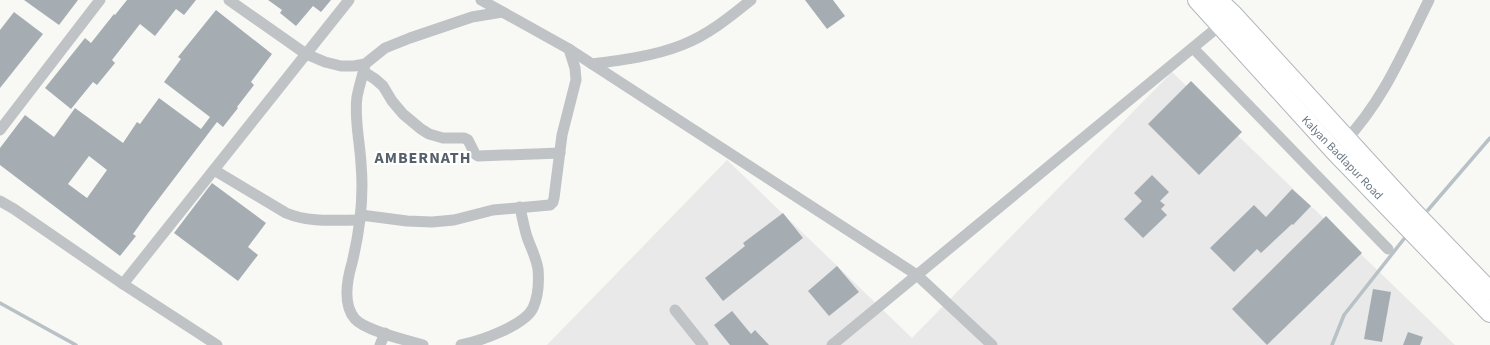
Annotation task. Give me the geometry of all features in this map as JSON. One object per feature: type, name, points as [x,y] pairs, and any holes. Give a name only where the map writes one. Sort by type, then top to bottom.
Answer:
[{"type":"main road","name":"Kalyan Badlapur Road","points":[[1196,0],[1226,20],[1340,145],[1489,303]]},
{"type":"main road","name":"Kalyan Badlapur Road","points":[[1218,0],[1226,20]]},
{"type":"street","points":[[0,130],[100,0]]},
{"type":"street","points":[[229,0],[306,54],[325,62],[341,66],[364,68],[383,86],[392,101],[403,114],[429,134],[443,138],[464,138],[468,140],[478,156],[560,153]]},
{"type":"street","points":[[122,284],[350,0]]},
{"type":"street","points":[[481,0],[592,64],[918,275],[992,345]]},
{"type":"street","points":[[592,64],[651,54],[682,45],[710,31],[751,0]]},
{"type":"street","points":[[1340,145],[1373,107],[1393,73],[1429,0]]},
{"type":"street","points":[[423,345],[365,326],[355,319],[350,310],[347,280],[360,217],[361,164],[356,115],[357,97],[364,68],[385,48],[472,17],[502,12]]},
{"type":"street","points":[[832,345],[1226,20]]},
{"type":"street","points":[[1193,48],[1388,249]]},
{"type":"street","points":[[214,170],[286,213],[310,220],[360,217],[432,222],[454,220],[493,210],[550,205],[553,202],[562,135],[576,80],[575,68],[568,49]]},
{"type":"street","points":[[0,201],[14,209],[122,284],[217,345]]},
{"type":"street","points":[[461,345],[494,335],[522,320],[532,309],[538,289],[538,270],[520,207]]},
{"type":"street","points":[[675,310],[703,345]]},
{"type":"street","points":[[380,345],[384,333]]},
{"type":"shaded area","points":[[1172,72],[1455,345],[547,345],[727,160],[912,338]]},
{"type":"building","points":[[24,0],[78,0],[59,25]]},
{"type":"building","points":[[127,0],[196,0],[184,15],[176,9],[155,36],[140,24],[112,60],[115,63],[97,85],[93,82],[71,109],[45,88],[85,38],[91,43]]},
{"type":"building","points":[[268,0],[331,0],[321,12],[313,6],[296,26],[280,13],[282,10]]},
{"type":"building","points":[[805,0],[833,0],[845,16],[827,29]]},
{"type":"building","points":[[216,10],[272,54],[251,82],[254,85],[237,107],[238,108],[223,127],[217,122],[148,213],[133,234],[136,236],[120,256],[0,165],[0,148],[25,115],[54,137],[75,108],[123,143],[137,122],[140,124],[159,98],[201,129],[210,117],[164,82],[181,59],[178,57]],"holes":[[[89,156],[107,170],[87,198],[68,184]]]},
{"type":"building","points":[[14,12],[43,34],[0,88],[0,30]]},
{"type":"building","points":[[1191,81],[1242,132],[1199,175],[1148,124]]},
{"type":"building","points":[[1152,175],[1169,192],[1160,201],[1165,205],[1161,209],[1167,215],[1143,238],[1124,219],[1142,201],[1134,193]]},
{"type":"building","points":[[212,183],[266,223],[248,247],[258,255],[238,281],[174,233]]},
{"type":"building","points":[[1292,189],[1311,206],[1293,225],[1292,224],[1261,253],[1257,249],[1234,272],[1210,248],[1254,205],[1266,217]]},
{"type":"building","points":[[783,213],[803,238],[723,301],[705,278],[745,246],[743,243]]},
{"type":"building","points":[[1326,216],[1362,253],[1267,345],[1232,309]]},
{"type":"building","points":[[837,266],[859,292],[829,316],[808,291]]},
{"type":"building","points":[[1373,289],[1391,292],[1382,342],[1364,339]]},
{"type":"building","points":[[732,311],[751,334],[755,330],[769,345],[730,345],[714,325]]},
{"type":"building","points":[[1408,332],[1423,337],[1420,345],[1403,345]]},
{"type":"waterway","points":[[1428,210],[1490,138]]},
{"type":"waterway","points":[[1332,345],[1344,315],[1407,235]]},
{"type":"waterway","points":[[0,303],[76,345]]},
{"type":"district","name":"AMBERNATH","points":[[423,158]]}]
